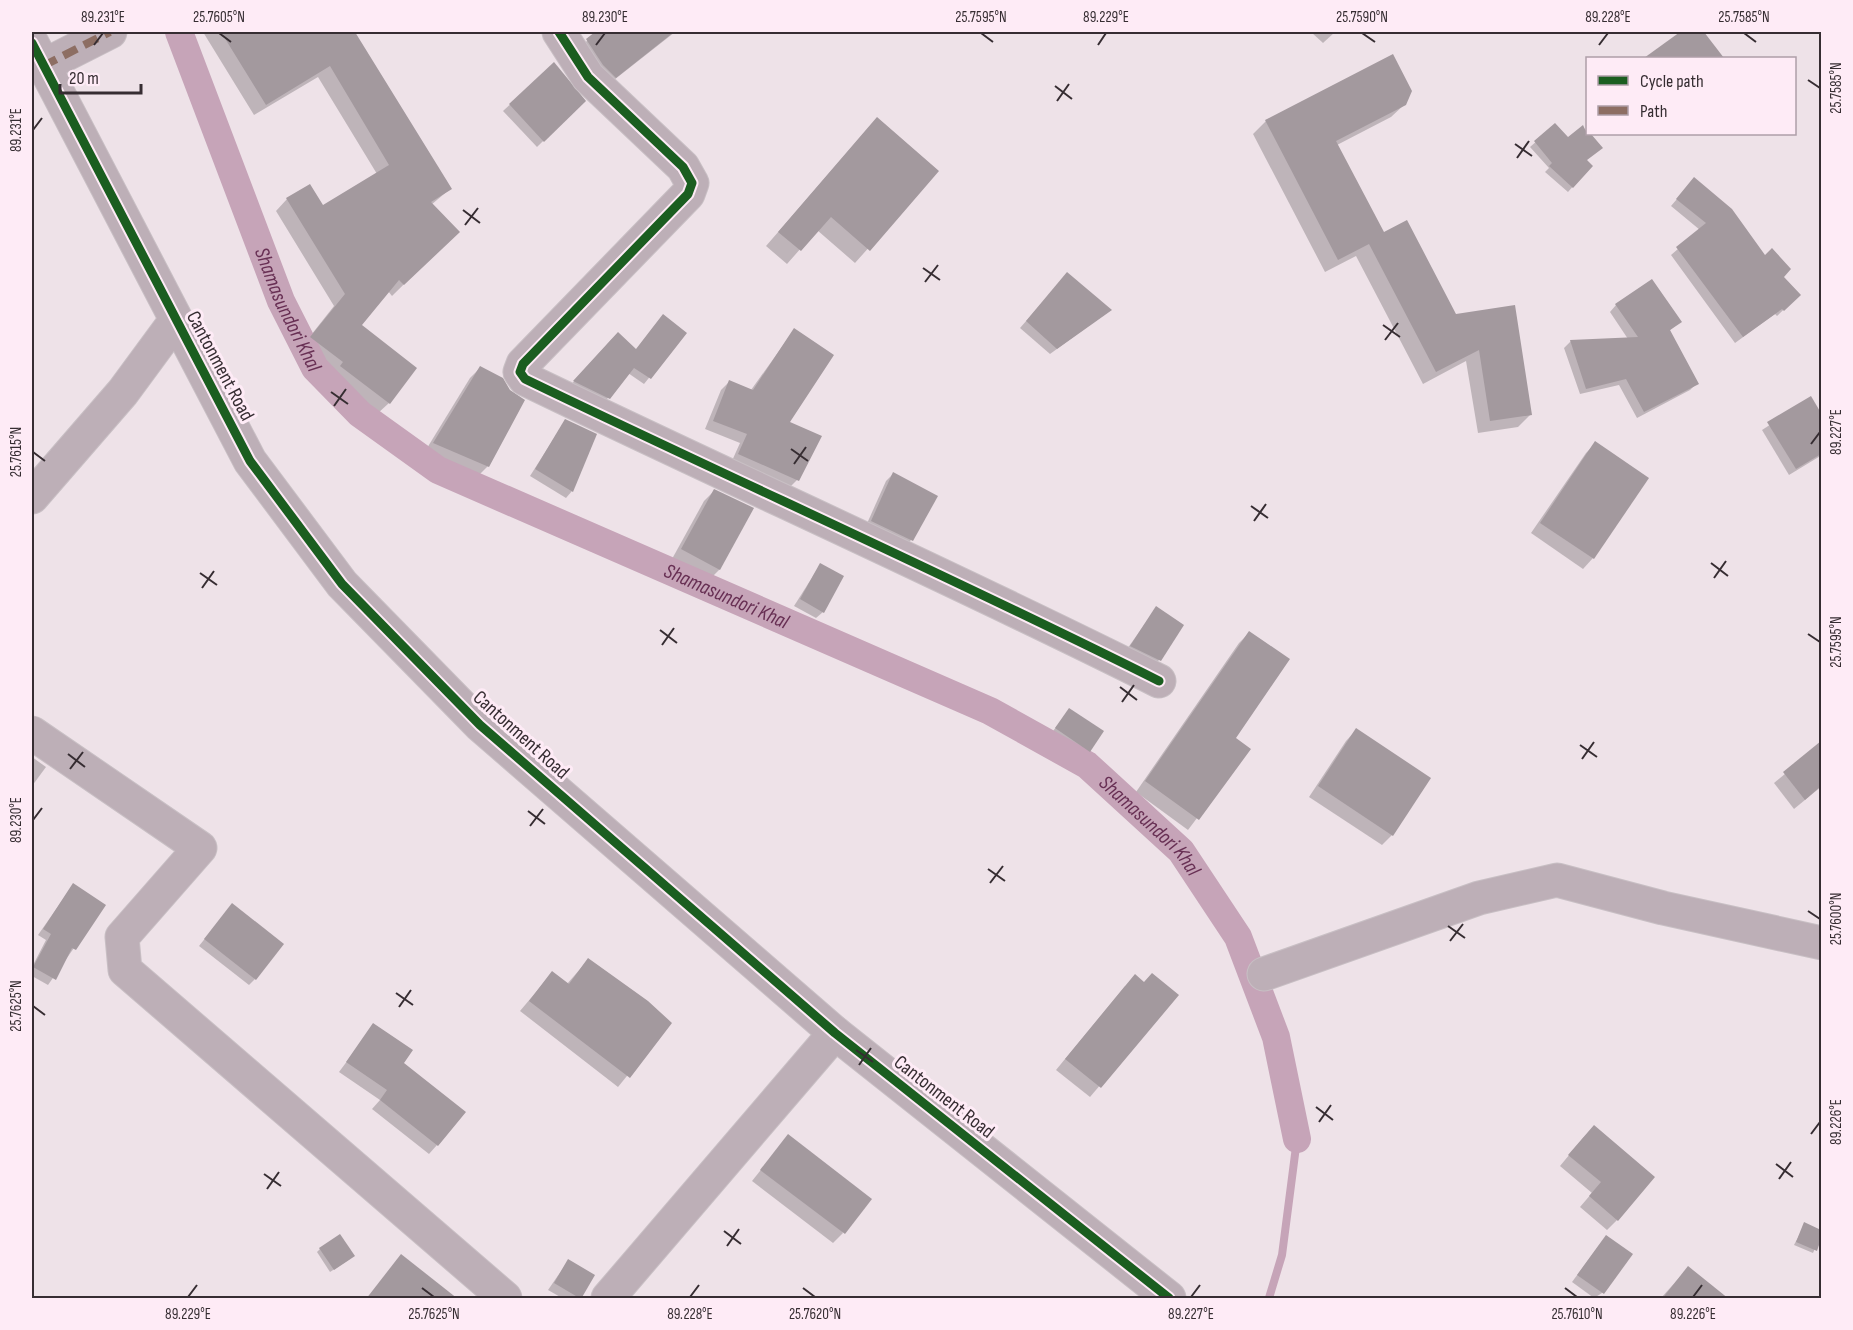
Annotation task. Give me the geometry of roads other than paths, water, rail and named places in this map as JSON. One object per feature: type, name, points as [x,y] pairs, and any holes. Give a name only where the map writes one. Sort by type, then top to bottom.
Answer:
[{"type":"street","points":[[37,54],[110,32]]},
{"type":"street","points":[[559,32],[588,77],[683,167],[692,183],[688,194],[523,364],[520,372],[525,379],[707,467],[1000,601],[1159,681]]},
{"type":"street","name":"Cantonment Road","points":[[37,54],[249,461],[342,584],[480,725],[835,1034],[1169,1299]]},
{"type":"street","points":[[32,497],[123,392],[176,320]]},
{"type":"street","points":[[32,733],[200,848],[122,937],[125,970],[505,1299]]},
{"type":"street","points":[[1264,974],[1479,898],[1557,880],[1663,908],[1821,943]]},
{"type":"street","points":[[608,1299],[835,1034]]},
{"type":"waterway","name":"Shamasundori Khal","points":[[179,32],[281,301],[315,368],[360,414],[438,470],[990,711],[1087,765],[1181,851],[1238,937],[1276,1037],[1297,1139]]},
{"type":"waterway","points":[[1269,1298],[1282,1255],[1297,1139]]}]
